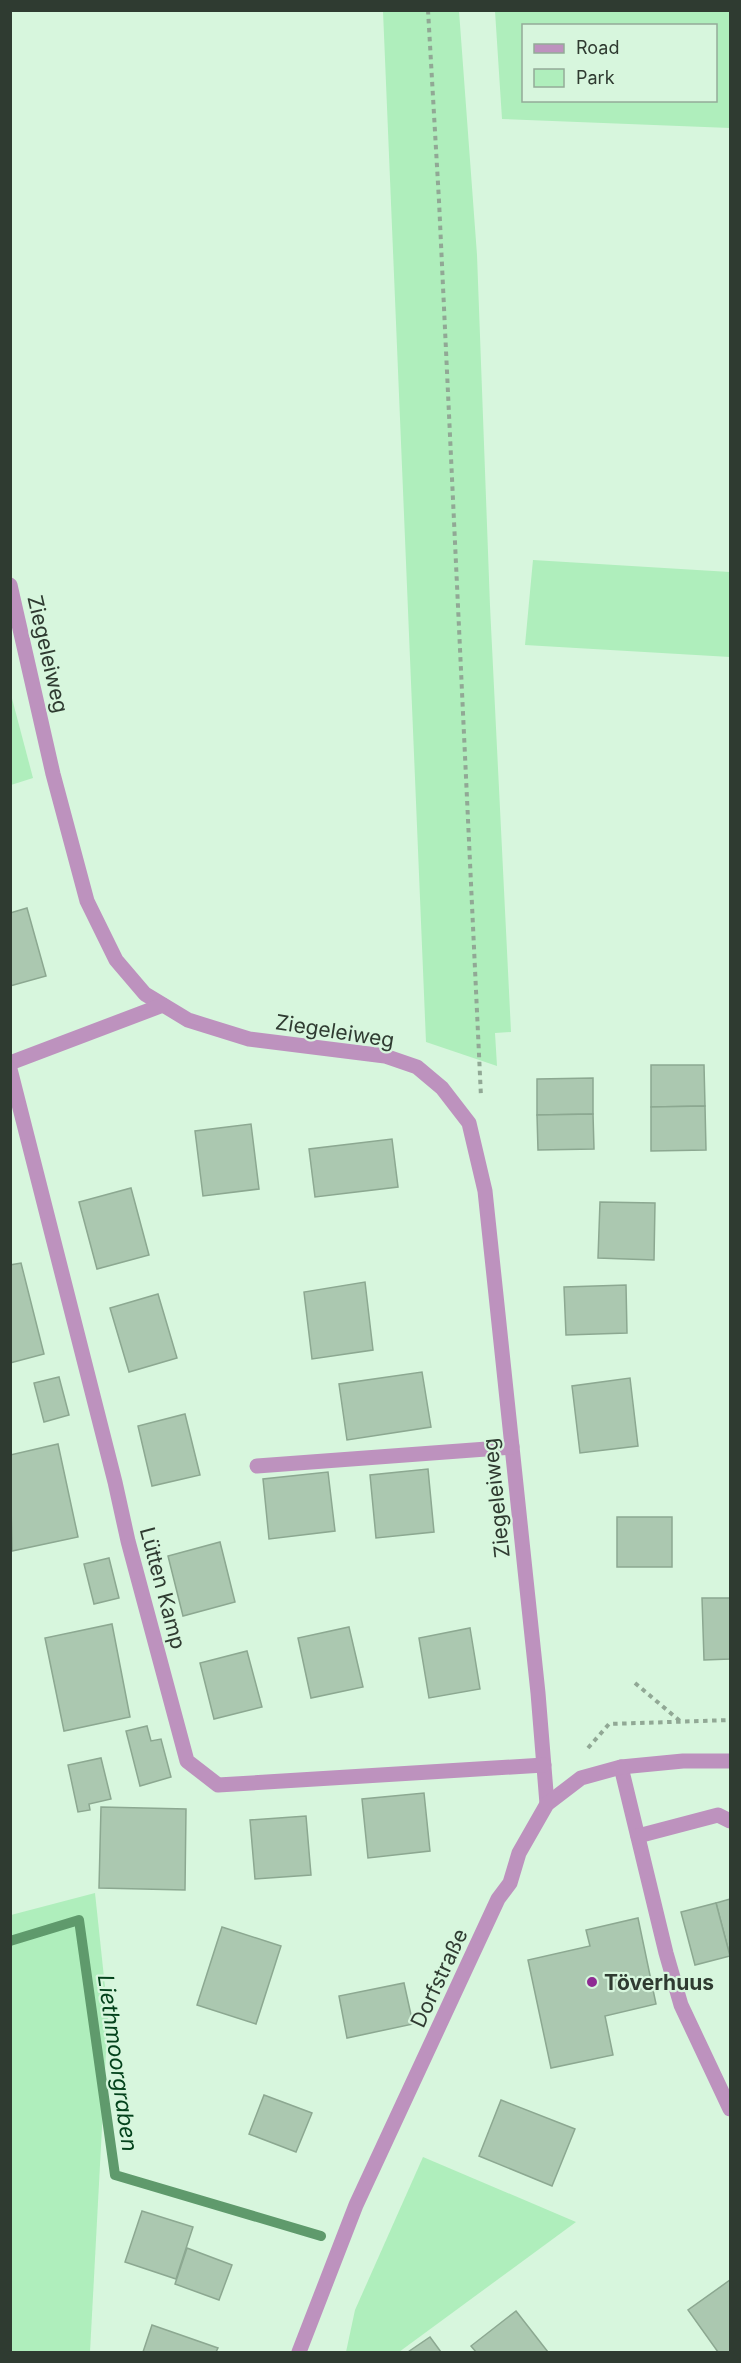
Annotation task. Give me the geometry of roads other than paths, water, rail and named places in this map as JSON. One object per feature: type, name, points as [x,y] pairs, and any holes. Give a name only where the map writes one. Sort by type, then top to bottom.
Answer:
[{"type":"street","name":"Ziegeleiweg","points":[[10,585],[53,774],[87,901],[116,960],[145,994],[188,1020],[249,1039],[385,1056],[417,1067],[442,1088],[469,1123],[485,1191],[547,1804]]},
{"type":"street","points":[[10,1063],[163,1005]]},
{"type":"street","name":"Lütten Kamp","points":[[10,1069],[113,1471],[128,1541],[187,1761],[218,1785],[544,1765]]},
{"type":"street","points":[[257,1466],[512,1447]]},
{"type":"street","name":"Dorfstraße","points":[[299,2352],[356,2205],[498,1899],[510,1883],[519,1853],[547,1804],[581,1778],[621,1767],[683,1761],[730,1761]]},
{"type":"street","points":[[621,1767],[666,1953],[681,2005],[730,2109]]},
{"type":"street","points":[[638,1836],[718,1815],[730,1821]]},
{"type":"waterway","name":"Liethmoorgraben","points":[[10,1941],[79,1920],[115,2175],[321,2236]]},
{"type":"place","name":"Töverhuus","points":[[592,1982]]}]
